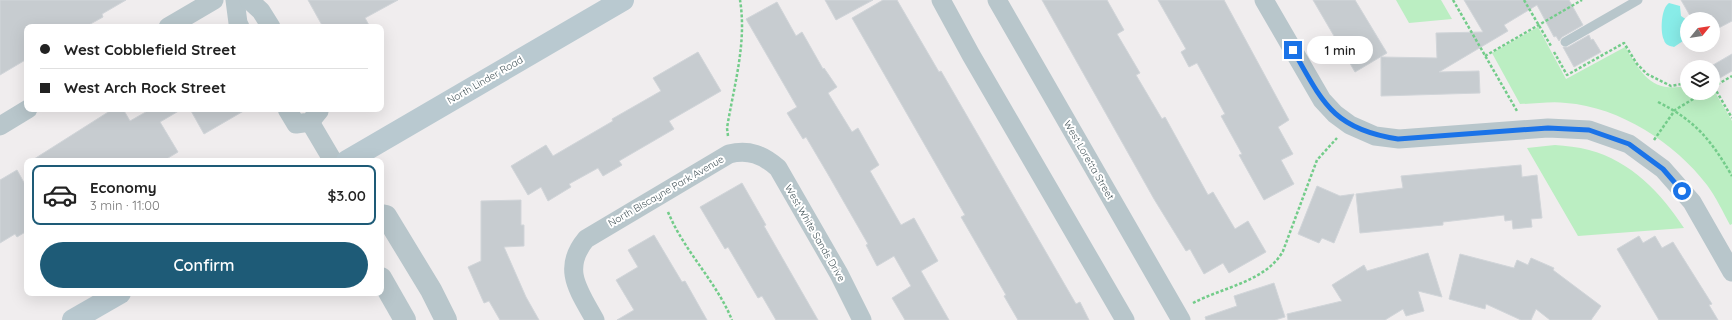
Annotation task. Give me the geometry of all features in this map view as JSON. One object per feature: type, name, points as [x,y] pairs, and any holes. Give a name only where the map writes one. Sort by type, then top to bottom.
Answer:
[{"type":"main road","name":"North Linder Road","points":[[352,158],[623,0]]},
{"type":"main road","points":[[73,320],[115,296]]},
{"type":"street","points":[[173,24],[214,0]]},
{"type":"street","points":[[235,0],[238,24]]},
{"type":"street","points":[[249,0],[262,11],[269,24]]},
{"type":"street","points":[[941,0],[971,55],[1125,320]]},
{"type":"street","name":"West Loretta Street","points":[[997,0],[1179,316]]},
{"type":"street","points":[[1264,0],[1322,100],[1350,125],[1375,136],[1398,139],[1548,128],[1589,130],[1629,144],[1663,169],[1692,202],[1732,272]]},
{"type":"street","points":[[0,126],[24,111]]},
{"type":"street","points":[[289,112],[296,124],[314,116],[332,158]]},
{"type":"street","name":"North Biscayne Park Avenue","points":[[596,320],[577,287],[574,278],[575,258],[580,246],[594,233],[729,154],[737,152],[758,154]]},
{"type":"street","name":"West White Sands Drive","points":[[758,154],[766,158],[778,168],[839,274],[862,320]]},
{"type":"street","points":[[384,216],[386,216],[431,290],[446,320]]},
{"type":"street","points":[[384,283],[405,320]]},
{"type":"lane","points":[[1565,42],[1638,0]]},
{"type":"path","points":[[729,154],[728,128],[737,78],[742,32],[740,0]]},
{"type":"path","points":[[1453,0],[1517,111]]},
{"type":"path","points":[[1524,0],[1567,76],[1624,43],[1637,64],[1647,74],[1671,86],[1680,84]]},
{"type":"path","points":[[1485,56],[1582,0]]},
{"type":"path","points":[[1720,83],[1732,76]]},
{"type":"path","points":[[1720,98],[1732,118]]},
{"type":"path","points":[[1654,140],[1674,110],[1691,100]]},
{"type":"path","points":[[1658,102],[1674,110],[1700,130],[1714,146],[1732,176]]},
{"type":"path","points":[[1179,316],[1209,295],[1224,291],[1269,268],[1277,262],[1283,251],[1317,160],[1350,125]]},
{"type":"path","points":[[664,192],[667,210],[676,230],[717,290],[732,320]]},
{"type":"green space","points":[[1396,0],[1441,0],[1452,19],[1409,23]]},
{"type":"green space","points":[[1538,27],[1566,79],[1625,47],[1649,79],[1656,84],[1665,87],[1680,87],[1680,100],[1720,100],[1732,121],[1732,224],[1730,225],[1707,185],[1679,155],[1663,142],[1626,120],[1586,106],[1560,102],[1520,104],[1492,53]]},
{"type":"green space","points":[[1555,145],[1589,150],[1604,155],[1631,170],[1655,191],[1684,228],[1578,236],[1527,148]]},
{"type":"water","points":[[1669,3],[1680,6],[1680,43],[1674,47],[1665,43],[1662,32],[1662,20],[1666,6]]},
{"type":"building","points":[[0,0],[126,0],[102,14],[103,17],[90,24],[24,24],[24,61],[0,75]]},
{"type":"building","points":[[308,0],[398,0],[365,18],[368,24],[321,24]]},
{"type":"building","points":[[825,0],[873,0],[836,20]]},
{"type":"building","points":[[883,0],[897,0],[939,72],[941,71],[1076,304],[1080,302],[1089,320],[1018,320],[1004,296],[1006,295],[961,217],[965,215],[852,18]]},
{"type":"building","points":[[1042,0],[1107,0],[1124,30],[1117,34],[1140,73],[1136,75],[1162,119],[1165,117],[1208,195],[1213,192],[1235,229],[1248,221],[1266,252],[1229,273],[1223,263],[1204,274],[1190,249],[1186,251],[1154,199]]},
{"type":"building","points":[[1158,0],[1224,0],[1289,120],[1278,127],[1293,154],[1281,160],[1294,184],[1264,200],[1239,155],[1242,154],[1221,116],[1225,114],[1197,63],[1189,67],[1181,52],[1186,49]]},
{"type":"building","points":[[1313,0],[1355,0],[1387,53],[1355,72]]},
{"type":"building","points":[[1464,0],[1569,0],[1583,25],[1562,37],[1559,41],[1556,36],[1554,37],[1537,5],[1504,25],[1508,31],[1439,72],[1479,71],[1480,93],[1381,96],[1381,57],[1437,58],[1436,33],[1483,32]]},
{"type":"building","points":[[1681,0],[1732,0],[1732,21],[1720,27],[1720,12],[1688,12]]},
{"type":"building","points":[[777,2],[796,36],[802,32],[823,69],[824,68],[837,87],[828,93],[852,132],[858,128],[879,165],[870,171],[901,225],[914,218],[938,261],[921,271],[949,320],[905,320],[892,298],[911,286],[894,256],[877,266],[866,245],[868,244],[829,176],[806,137],[803,139],[787,113],[797,107],[746,19]]},
{"type":"building","points":[[1589,35],[1591,40],[1593,39],[1601,52],[1574,67],[1563,47],[1568,47]]},
{"type":"building","points":[[698,52],[721,91],[669,121],[674,129],[619,161],[622,165],[603,176],[598,168],[569,184],[571,187],[548,201],[541,187],[528,195],[511,166],[546,145],[553,156],[613,121],[612,119],[661,91],[653,78]]},
{"type":"building","points":[[1732,54],[1732,71],[1720,78],[1720,61]]},
{"type":"building","points":[[108,112],[125,112],[130,121],[146,112],[177,112],[160,122],[178,152],[168,158],[36,158]]},
{"type":"building","points":[[192,112],[242,112],[204,134]]},
{"type":"building","points":[[1521,165],[1522,177],[1537,175],[1542,218],[1531,219],[1532,227],[1513,229],[1512,220],[1505,221],[1504,215],[1443,222],[1443,225],[1360,233],[1356,194],[1403,188],[1401,176]]},
{"type":"building","points":[[17,170],[24,183],[24,233],[17,237],[15,234],[0,243],[0,180]]},
{"type":"building","points":[[742,183],[766,225],[764,226],[818,320],[776,320],[762,296],[758,298],[728,247],[725,249],[700,207]]},
{"type":"building","points":[[1317,186],[1340,196],[1354,194],[1334,243],[1322,238],[1319,243],[1298,234]]},
{"type":"building","points":[[521,200],[521,225],[524,225],[524,246],[504,247],[526,297],[539,320],[500,320],[489,301],[484,303],[468,267],[481,261],[481,201]]},
{"type":"building","points":[[654,235],[682,282],[685,281],[707,320],[617,320],[634,310],[616,280],[638,267],[628,250]]},
{"type":"building","points":[[1639,236],[1643,243],[1655,236],[1662,248],[1673,242],[1712,304],[1709,305],[1718,320],[1659,320],[1617,249]]},
{"type":"building","points":[[1428,253],[1442,297],[1418,291],[1424,311],[1406,316],[1403,309],[1385,320],[1288,320],[1287,314],[1342,301],[1332,285],[1364,265],[1367,271]]},
{"type":"building","points":[[1460,254],[1514,268],[1517,260],[1528,265],[1531,258],[1554,268],[1553,270],[1601,306],[1591,320],[1550,320],[1536,309],[1531,320],[1521,320],[1486,304],[1485,309],[1449,299]]},
{"type":"building","points":[[1274,283],[1285,317],[1275,320],[1206,320],[1205,317],[1237,306],[1234,296]]},
{"type":"route","points":[[1293,50],[1322,100],[1350,125],[1375,136],[1398,139],[1548,128],[1589,130],[1629,144],[1663,169],[1682,191]]}]
